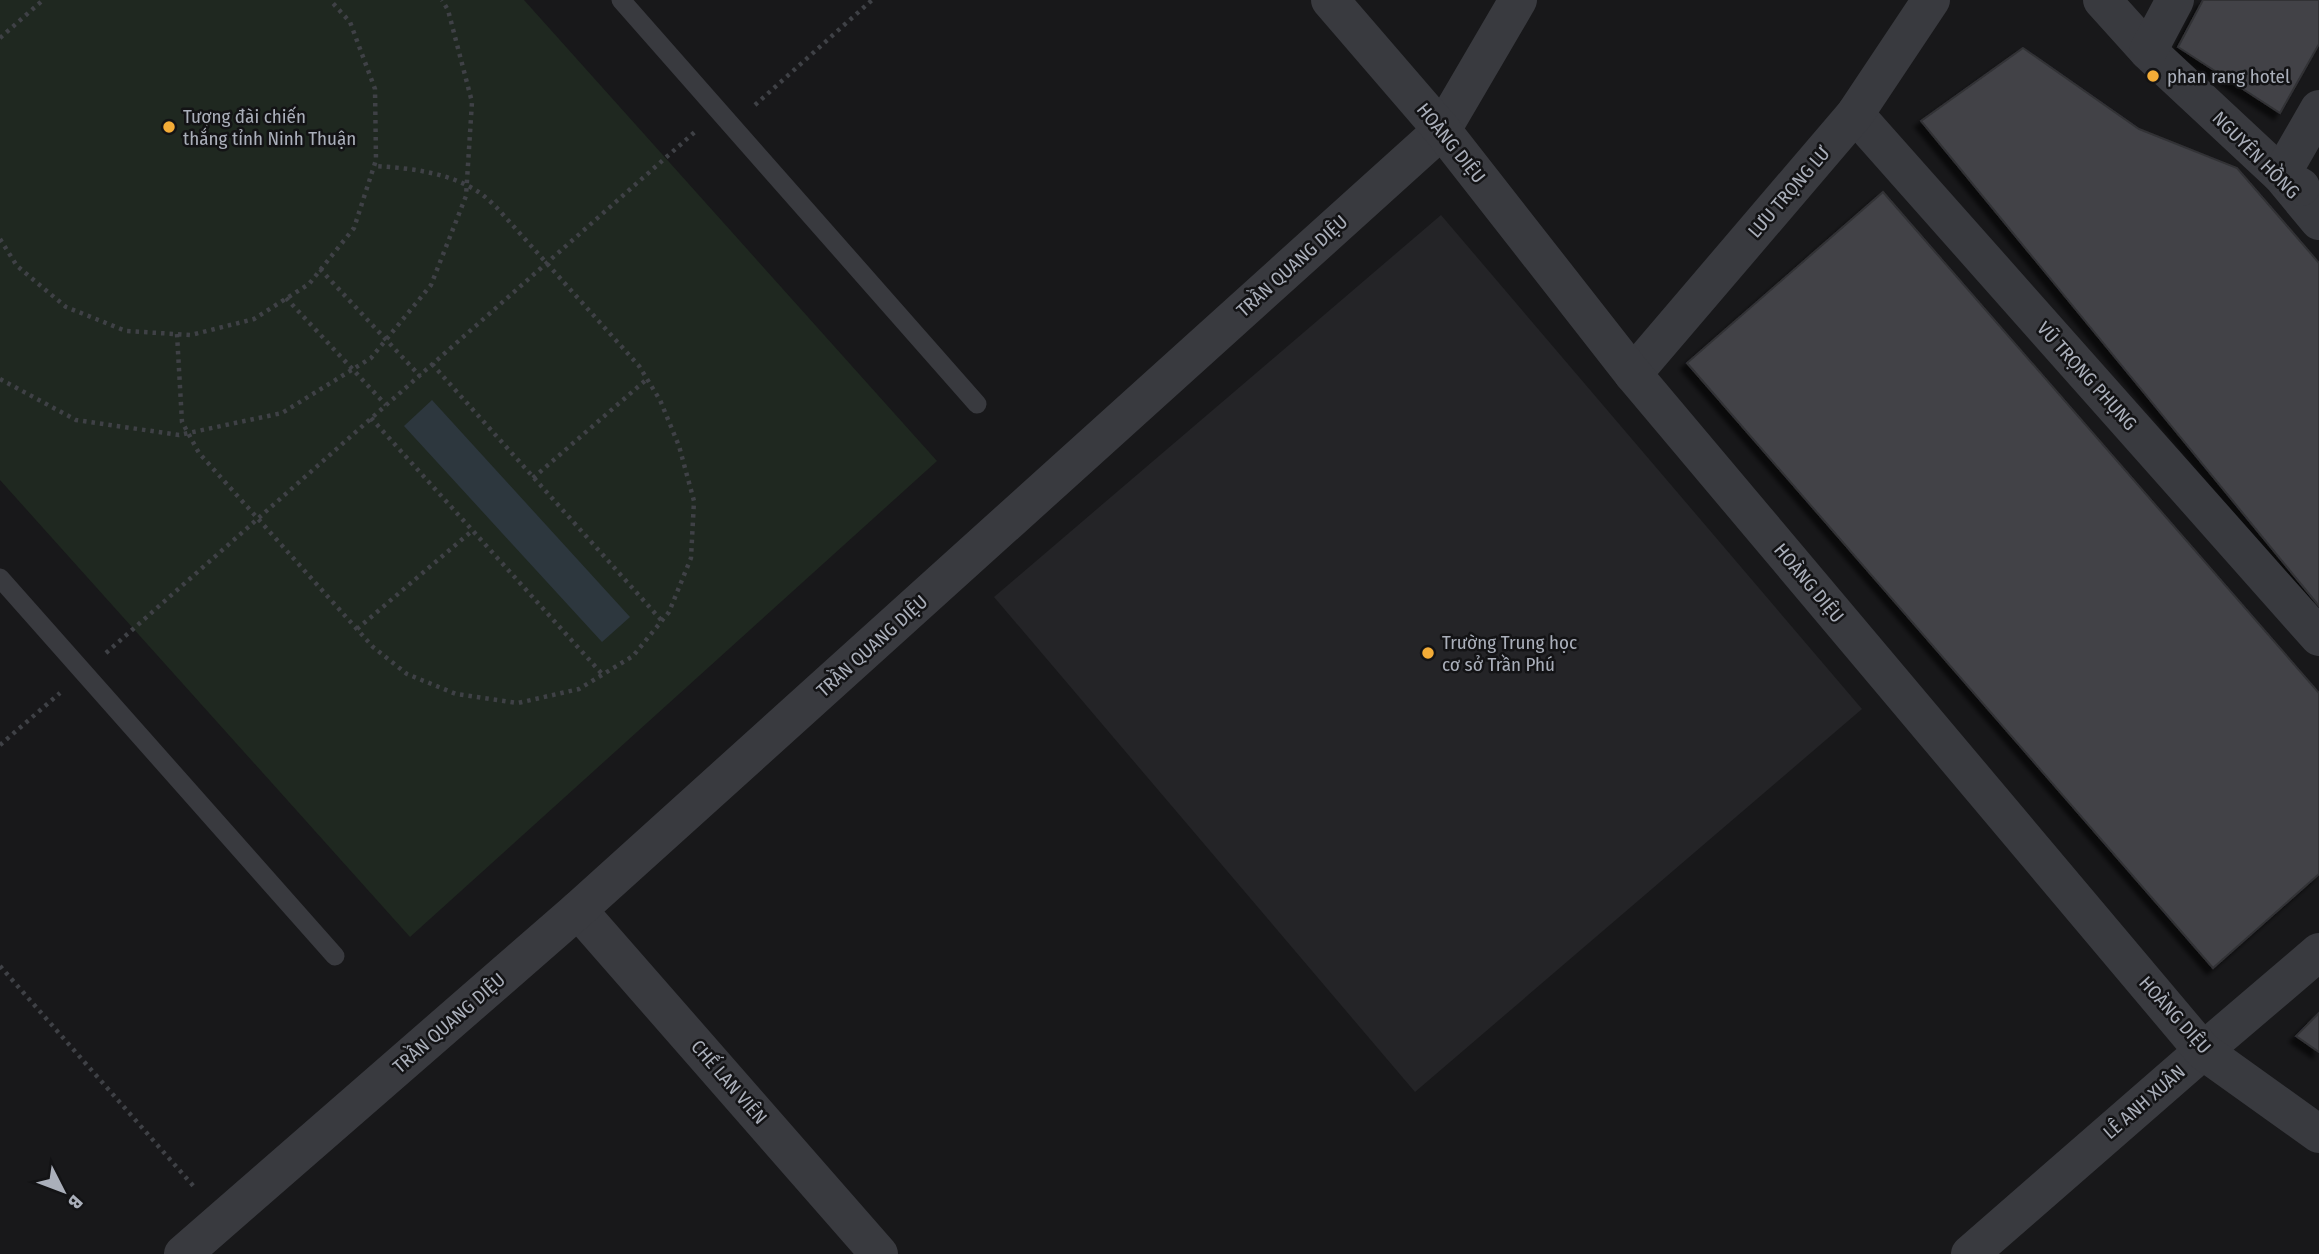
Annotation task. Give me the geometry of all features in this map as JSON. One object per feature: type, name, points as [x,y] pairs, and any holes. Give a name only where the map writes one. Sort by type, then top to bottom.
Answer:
[{"type":"street","name":"HOÀNG DIỆU","points":[[1330,0],[1442,130],[1633,374],[2203,1051],[2319,1134]]},
{"type":"street","name":"TRẦN QUANG DIỆU","points":[[183,1254],[579,911],[1442,130],[1518,0]]},
{"type":"street","name":"LƯU TRỌNG LƯ","points":[[1633,374],[1855,114],[1931,0]]},
{"type":"street","name":"NGUYÊN HỒNG","points":[[2102,0],[2148,51],[2281,176],[2319,221]]},
{"type":"street","points":[[2148,51],[2175,0]]},
{"type":"street","points":[[2319,109],[2281,176],[2319,197]]},
{"type":"street","name":"VŨ TRỌNG PHỤNG","points":[[1855,114],[2319,638]]},
{"type":"street","name":"CHẾ LAN VIÊN","points":[[579,911],[880,1254]]},
{"type":"street","name":"LÊ ANH XUÂN","points":[[1970,1254],[2319,952]]},
{"type":"lane","points":[[621,0],[978,404]]},
{"type":"lane","points":[[0,578],[335,956]]},
{"type":"path","points":[[0,38],[43,0]]},
{"type":"path","points":[[0,239],[16,266],[66,307],[126,331],[191,335],[254,319],[309,284],[354,228],[376,160],[375,89],[350,22],[330,0]]},
{"type":"path","points":[[0,379],[76,420],[179,435],[282,413],[371,358],[431,285],[466,196],[472,102],[448,10],[442,0]]},
{"type":"path","points":[[732,126],[872,0]]},
{"type":"path","points":[[0,745],[718,111]]},
{"type":"path","points":[[177,334],[182,422],[199,453],[373,647],[407,674],[456,694],[518,703],[579,689],[633,656],[669,612],[691,558],[694,501],[679,446],[660,400],[639,366],[499,209],[478,191],[443,176],[405,168],[374,166]]},
{"type":"path","points":[[320,269],[420,376]]},
{"type":"path","points":[[286,298],[386,405]]},
{"type":"path","points":[[432,364],[662,621]]},
{"type":"path","points":[[533,478],[647,379]]},
{"type":"path","points":[[371,418],[603,675]]},
{"type":"path","points":[[357,629],[472,530]]},
{"type":"path","points":[[0,966],[223,1219]]},
{"type":"shaded area","points":[[0,0],[524,0],[937,461],[410,937],[0,480]]},
{"type":"shaded area","name":"Trường Trung học cơ sở Trần Phú","points":[[1441,215],[1862,709],[1415,1092],[994,597]]},
{"type":"shaded area","points":[[432,400],[630,617],[602,642],[404,426]]},
{"type":"building","points":[[2203,0],[2319,0],[2319,44],[2280,113],[2178,47]]},
{"type":"building","points":[[2023,48],[2139,129],[2237,168],[2319,263],[2319,606],[1921,121]]},
{"type":"building","points":[[1883,192],[2319,693],[2319,874],[2213,968],[1687,363]]},
{"type":"building","points":[[2319,1013],[2319,1052],[2296,1036]]},
{"type":"place","name":"phan rang hotel","points":[[2153,76]]},
{"type":"place","name":"Tượng đài chiến thắng tỉnh Ninh Thuận","points":[[169,127]]},
{"type":"place","name":"Trường Trung học cơ sở Trần Phú","points":[[1428,653]]}]
